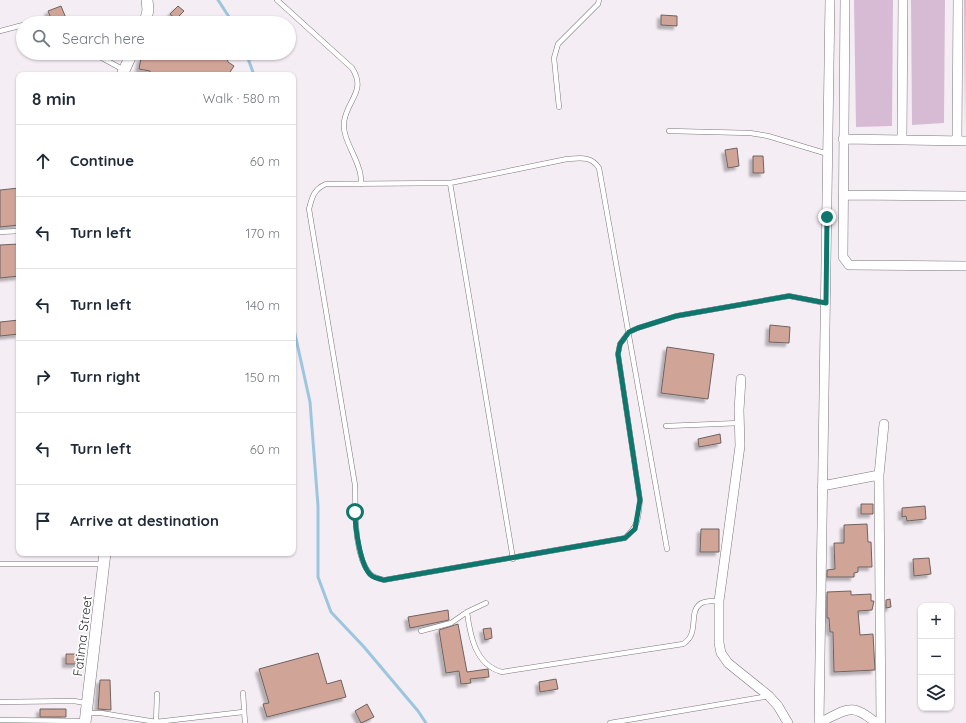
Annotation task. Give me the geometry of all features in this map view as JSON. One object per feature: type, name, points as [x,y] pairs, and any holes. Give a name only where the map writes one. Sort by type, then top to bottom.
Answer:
[{"type":"street","points":[[147,0],[148,10],[147,16]]},
{"type":"street","points":[[830,0],[819,723],[850,709],[862,712],[876,723]]},
{"type":"street","points":[[845,0],[843,257],[849,265],[966,266]]},
{"type":"street","points":[[902,140],[903,0]]},
{"type":"street","points":[[843,139],[962,141],[958,0]]},
{"type":"street","points":[[123,72],[129,60]]},
{"type":"street","points":[[844,195],[966,196]]},
{"type":"street","points":[[741,379],[739,410],[740,446],[719,600],[718,629],[721,653],[728,663],[739,673],[769,696],[778,706],[788,723]]},
{"type":"street","points":[[882,723],[879,475],[884,424]]},
{"type":"street","points":[[822,486],[879,475]]},
{"type":"street","name":"Fatima Street","points":[[86,715],[105,556]]},
{"type":"lane","points":[[278,0],[295,16]]},
{"type":"lane","points":[[559,107],[554,58],[558,44],[598,4],[599,0]]},
{"type":"lane","points":[[296,17],[352,68],[357,76],[359,86],[344,124],[345,133],[360,170],[361,184]]},
{"type":"lane","points":[[0,30],[16,27]]},
{"type":"lane","points":[[104,60],[123,72]]},
{"type":"lane","points":[[669,131],[750,133],[768,136],[828,154]]},
{"type":"lane","points":[[667,549],[629,332],[599,168],[595,162],[581,158],[568,159],[450,183],[326,184],[317,188],[312,197],[309,209],[355,485],[356,527],[364,564],[371,576],[384,580],[513,559],[625,538],[635,529],[640,500],[618,354],[620,344],[629,332],[676,316],[789,296],[826,303]]},
{"type":"lane","points":[[450,183],[513,559]]},
{"type":"lane","points":[[0,232],[16,231]]},
{"type":"lane","points":[[666,426],[740,423]]},
{"type":"lane","points":[[0,564],[104,564]]},
{"type":"lane","points":[[467,612],[470,633],[477,652],[488,666],[494,670],[502,672],[682,644],[688,641],[692,635],[696,612],[700,604],[719,600]]},
{"type":"lane","points":[[421,631],[451,623],[467,612],[486,603]]},
{"type":"lane","points":[[243,693],[245,723]]},
{"type":"lane","points":[[156,722],[157,694]]},
{"type":"lane","points":[[610,723],[769,696]]},
{"type":"lane","points":[[0,702],[74,702],[86,715]]},
{"type":"lane","points":[[0,720],[101,713],[156,722],[244,712]]},
{"type":"shaded area","points":[[854,0],[893,0],[892,126],[856,127]]},
{"type":"shaded area","points":[[911,0],[945,0],[944,123],[912,125]]},
{"type":"shaded area","points":[[964,0],[966,0],[965,133]]},
{"type":"building","points":[[61,6],[65,16],[50,16],[48,11]]},
{"type":"building","points":[[178,6],[184,11],[179,16],[172,16],[170,14]]},
{"type":"building","points":[[661,15],[677,16],[677,26],[661,25]]},
{"type":"building","points":[[141,60],[228,60],[234,66],[230,72],[150,72],[139,69]]},
{"type":"building","points":[[737,148],[739,166],[728,168],[725,150]]},
{"type":"building","points":[[753,156],[763,156],[764,173],[753,173]]},
{"type":"building","points":[[16,188],[16,225],[0,227],[0,190]]},
{"type":"building","points":[[16,244],[16,276],[0,278],[0,245]]},
{"type":"building","points":[[16,320],[16,334],[0,336],[0,322]]},
{"type":"building","points":[[770,325],[790,327],[789,343],[769,342]]},
{"type":"building","points":[[667,347],[714,354],[708,399],[661,393]]},
{"type":"building","points":[[720,434],[721,443],[699,447],[698,439]]},
{"type":"building","points":[[861,504],[873,504],[873,514],[861,514]]},
{"type":"building","points":[[925,506],[926,519],[907,521],[906,516],[902,517],[902,508]]},
{"type":"building","points":[[867,524],[868,542],[871,542],[872,567],[858,567],[858,572],[854,573],[854,577],[827,577],[827,570],[835,569],[834,543],[844,543],[844,525]]},
{"type":"building","points":[[701,529],[719,529],[719,552],[700,552]]},
{"type":"building","points":[[929,558],[931,574],[914,576],[913,559]]},
{"type":"building","points":[[851,591],[851,595],[871,594],[871,601],[874,601],[872,610],[858,611],[860,635],[873,634],[875,670],[834,672],[833,632],[830,632],[829,618],[827,618],[827,592]]},
{"type":"building","points":[[890,599],[891,607],[886,608],[886,600]]},
{"type":"building","points":[[448,610],[449,620],[410,628],[408,617]]},
{"type":"building","points":[[458,624],[467,672],[488,669],[489,677],[470,679],[471,683],[461,684],[459,671],[446,673],[439,630]]},
{"type":"building","points":[[491,628],[492,638],[485,640],[483,629]]},
{"type":"building","points":[[318,653],[327,684],[341,680],[346,697],[267,717],[263,704],[269,703],[259,669]]},
{"type":"building","points":[[66,654],[83,654],[83,664],[66,664]]},
{"type":"building","points":[[556,679],[558,689],[540,692],[539,682]]},
{"type":"building","points":[[100,680],[110,680],[111,710],[98,709]]},
{"type":"building","points":[[367,704],[374,717],[361,723],[355,711]]},
{"type":"building","points":[[40,709],[66,709],[66,717],[40,717]]},
{"type":"waterway","points":[[218,0],[228,16]]},
{"type":"waterway","points":[[249,60],[253,72]]},
{"type":"waterway","points":[[296,339],[310,402],[318,506],[318,577],[331,612],[364,647],[418,711],[426,723]]},
{"type":"route","points":[[355,512],[356,527],[364,564],[371,576],[384,580],[513,559],[625,538],[635,529],[638,519],[640,500],[618,354],[620,344],[629,332],[676,316],[789,296],[826,303],[827,217]]}]
